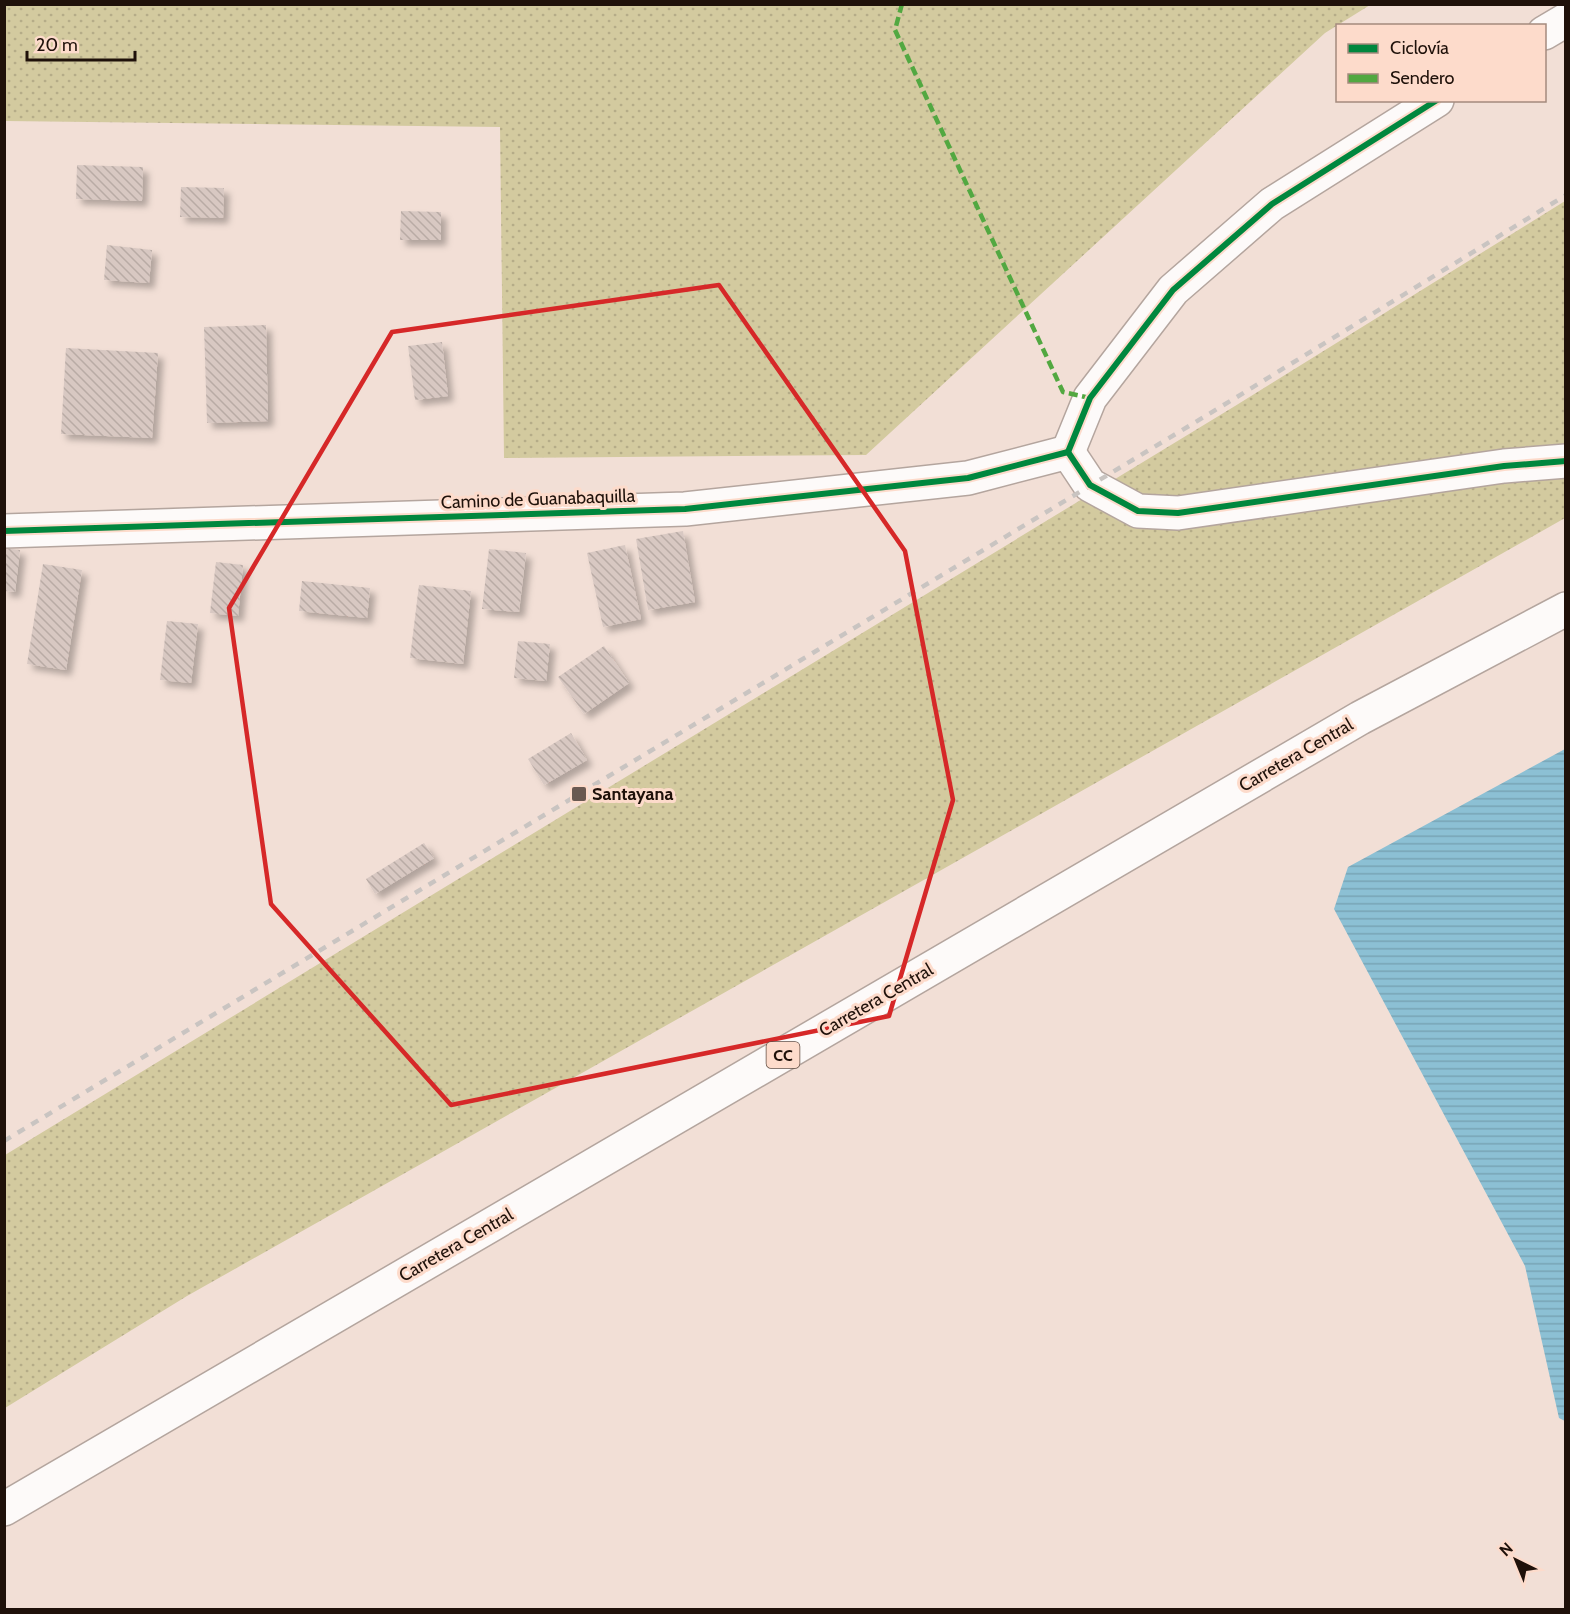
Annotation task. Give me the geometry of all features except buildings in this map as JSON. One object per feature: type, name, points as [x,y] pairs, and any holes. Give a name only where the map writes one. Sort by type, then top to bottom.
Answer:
[{"type":"main road","points":[[1546,32],[1566,20]]},
{"type":"main road","points":[[1434,102],[1272,204],[1173,290],[1090,398],[1068,452],[1090,485],[1138,511],[1178,513],[1504,466],[1566,461]]},
{"type":"main road","name":"Camino de Guanabaquilla","points":[[4,531],[686,509],[968,478],[1068,452]]},
{"type":"main road","name":"Carretera Central","points":[[4,1509],[1360,718],[1566,609]]},
{"type":"highlighted area","points":[[719,285],[905,551],[953,800],[889,1016],[451,1105],[271,904],[229,608],[392,332]]},
{"type":"shaded area","points":[[5,4],[1370,5],[1336,24],[1325,33],[866,455],[504,458],[500,127],[5,121]]},
{"type":"shaded area","points":[[1565,201],[1565,518],[187,1296],[5,1408],[5,1155],[1235,406]]},
{"type":"water","points":[[1565,749],[1565,1421],[1559,1418],[1525,1266],[1334,909],[1348,867]]},
{"type":"railway","points":[[4,1141],[1232,400],[1566,195]]},
{"type":"marked path","points":[[902,4],[895,30],[1063,392],[1090,398]]},
{"type":"cycle path","points":[[1068,452],[1090,398],[1173,290],[1272,204],[1434,102]]},
{"type":"cycle path","points":[[1068,452],[1090,485],[1138,511],[1178,513],[1504,466],[1566,461]]},
{"type":"cycle path","points":[[4,531],[685,509],[968,478],[1068,452]]},
{"type":"place","name":"Santayana","points":[[579,794]]}]
